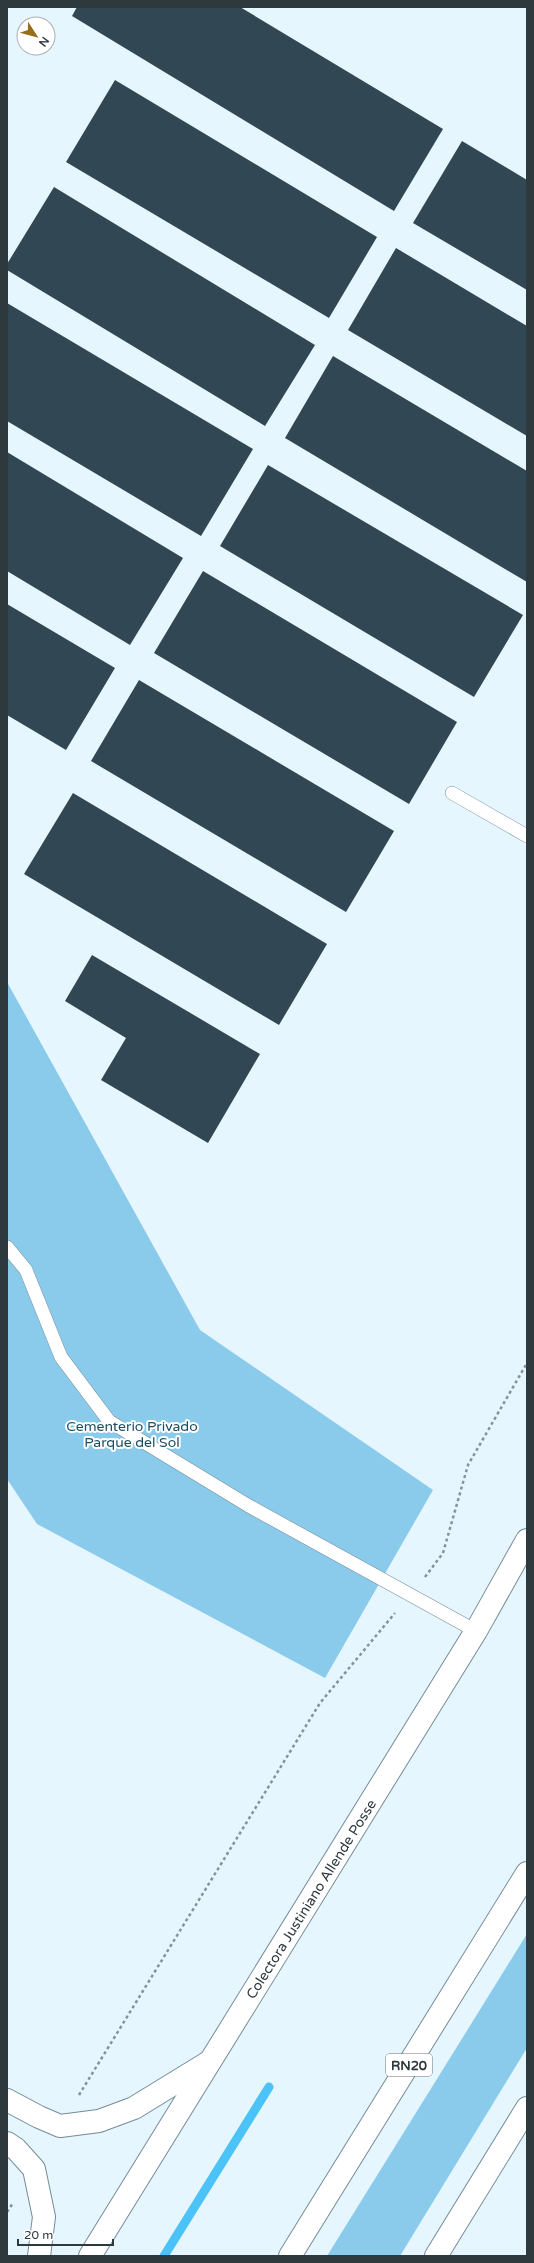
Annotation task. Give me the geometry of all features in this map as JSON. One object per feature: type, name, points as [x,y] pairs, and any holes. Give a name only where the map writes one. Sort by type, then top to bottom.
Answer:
[{"type":"main road","name":"Colectora Justiniano Allende Posse","points":[[90,2256],[476,1631],[527,1540]]},
{"type":"main road","name":"RN20","points":[[290,2256],[527,1873]]},
{"type":"main road","points":[[7,2100],[60,2126],[99,2121],[134,2108],[209,2062]]},
{"type":"main road","points":[[436,2256],[527,2108]]},
{"type":"main road","points":[[7,2143],[16,2149],[34,2168],[44,2217],[39,2256]]},
{"type":"lane","points":[[452,792],[527,836]]},
{"type":"lane","points":[[7,1247],[26,1270],[62,1356],[109,1421],[249,1506],[476,1631]]},
{"type":"path","points":[[60,2126],[320,1703],[410,1596],[443,1552],[468,1465],[527,1363]]},
{"type":"path","points":[[7,2212],[34,2168]]},
{"type":"green space","name":"Cementerio Privado Parque del Sol","points":[[7,982],[200,1330],[433,1490],[325,1678],[37,1524],[7,1479]]},
{"type":"green space","points":[[527,1934],[527,2048],[400,2256],[327,2256]]},
{"type":"building","points":[[77,7],[240,7],[443,129],[394,211],[72,16]]},
{"type":"building","points":[[115,80],[377,237],[329,318],[66,162]]},
{"type":"building","points":[[462,141],[527,180],[527,290],[413,223]]},
{"type":"building","points":[[54,187],[315,345],[265,426],[7,270],[7,264]]},
{"type":"building","points":[[396,248],[527,326],[527,436],[348,330]]},
{"type":"building","points":[[7,303],[253,449],[201,536],[7,421]]},
{"type":"building","points":[[333,356],[527,471],[527,582],[285,438]]},
{"type":"building","points":[[7,452],[183,558],[130,645],[7,571]]},
{"type":"building","points":[[268,465],[523,615],[474,697],[220,546]]},
{"type":"building","points":[[203,571],[457,722],[409,804],[154,653]]},
{"type":"building","points":[[7,604],[115,668],[66,750],[7,715]]},
{"type":"building","points":[[139,680],[394,831],[346,912],[91,761]]},
{"type":"building","points":[[73,793],[327,944],[279,1025],[24,874]]},
{"type":"building","points":[[92,955],[260,1054],[208,1143],[101,1080],[126,1038],[65,1001]]},
{"type":"waterway","points":[[164,2256],[269,2087]]}]
